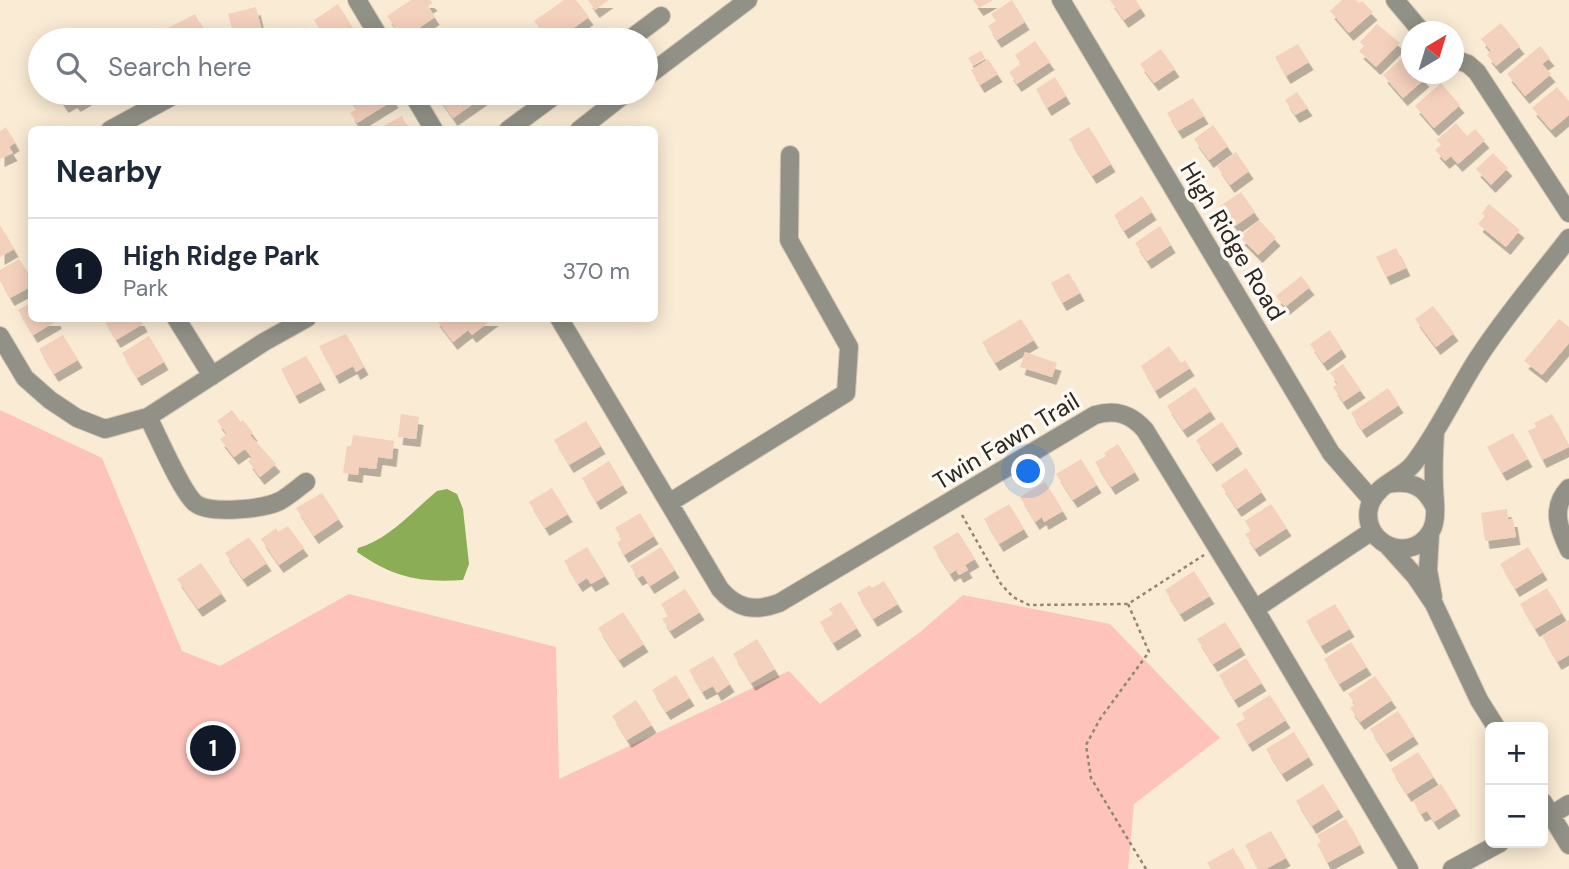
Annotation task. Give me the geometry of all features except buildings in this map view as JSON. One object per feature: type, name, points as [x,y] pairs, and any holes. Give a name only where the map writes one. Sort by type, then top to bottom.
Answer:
[{"type":"street","points":[[357,0],[374,28]]},
{"type":"street","points":[[658,67],[748,0]]},
{"type":"street","name":"High Ridge Road","points":[[1061,0],[1331,453],[1372,500]]},
{"type":"street","points":[[1395,0],[1413,21]]},
{"type":"street","points":[[646,28],[661,16]]},
{"type":"street","points":[[1464,63],[1482,79],[1569,214]]},
{"type":"street","points":[[117,126],[156,105]]},
{"type":"street","points":[[419,105],[432,126]]},
{"type":"street","points":[[518,126],[544,105]]},
{"type":"street","points":[[584,126],[611,105]]},
{"type":"street","points":[[669,503],[846,393],[849,347],[789,240],[790,155]]},
{"type":"street","points":[[1493,722],[1479,700],[1434,604],[1415,576],[1372,531],[1368,517],[1372,500],[1378,491],[1412,466],[1495,333],[1569,238]]},
{"type":"street","points":[[178,322],[212,376]]},
{"type":"street","points":[[0,336],[25,378],[50,400],[77,418],[105,429],[148,417],[300,322]]},
{"type":"street","name":"Twin Fawn Trail","points":[[561,322],[720,589],[735,603],[756,609],[779,603],[1095,415],[1118,412],[1138,421],[1217,546],[1409,869]]},
{"type":"street","points":[[148,417],[189,496],[201,507],[258,508],[280,500],[306,482]]},
{"type":"street","points":[[1434,604],[1428,570],[1430,534],[1435,520],[1435,432]]},
{"type":"street","points":[[1388,484],[1403,482],[1416,485],[1430,497],[1435,508]]},
{"type":"street","points":[[1569,488],[1557,508],[1559,527],[1569,550]]},
{"type":"street","points":[[1255,609],[1372,531]]},
{"type":"street","points":[[1388,546],[1405,549],[1418,545],[1430,534]]},
{"type":"street","points":[[1548,811],[1569,804]]},
{"type":"street","points":[[1548,815],[1569,845]]},
{"type":"street","points":[[1452,869],[1491,848]]},
{"type":"path","points":[[954,501],[1001,584],[1013,597],[1028,605],[1128,604],[1217,546]]},
{"type":"path","points":[[1128,604],[1149,652],[1100,719],[1086,745],[1091,778],[1146,869]]},
{"type":"shaded area","points":[[0,410],[102,458],[182,651],[220,666],[349,594],[556,647],[559,779],[789,671],[820,704],[919,633],[963,595],[1110,624],[1220,738],[1134,804],[1128,869],[0,869]]},
{"type":"shaded area","points":[[447,489],[457,494],[463,509],[469,564],[463,580],[420,579],[395,573],[357,552],[358,548],[390,532],[437,491]]},
{"type":"place","name":"High Ridge Park","points":[[213,748]]}]
